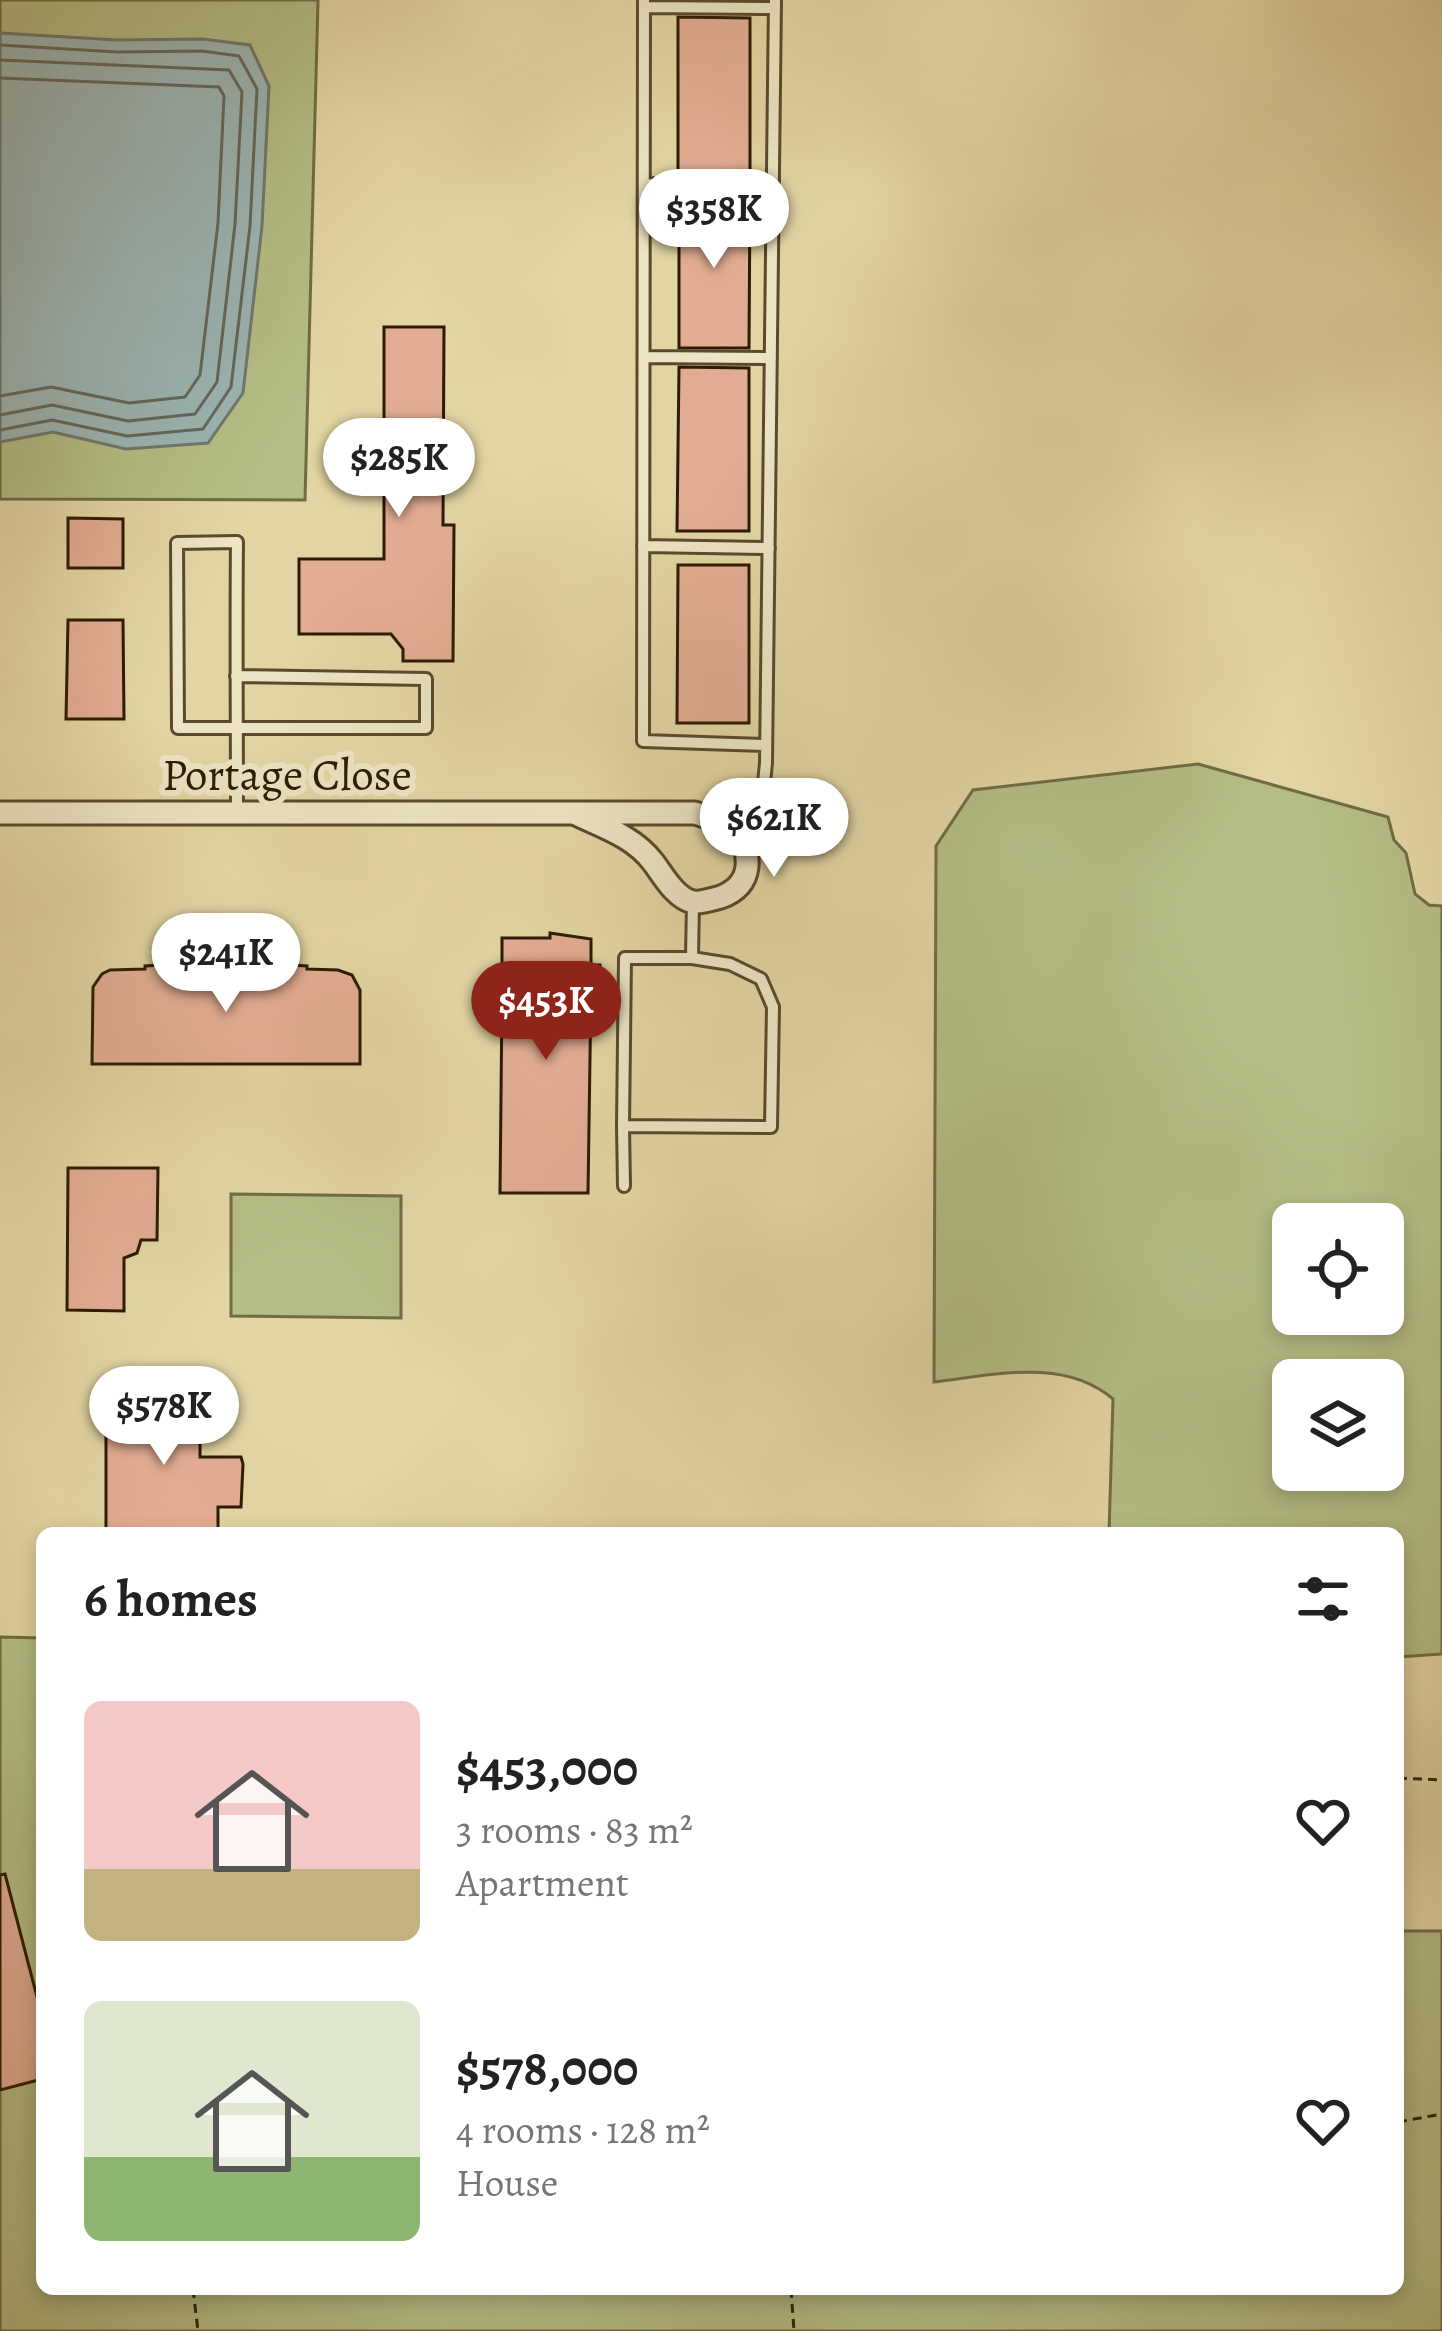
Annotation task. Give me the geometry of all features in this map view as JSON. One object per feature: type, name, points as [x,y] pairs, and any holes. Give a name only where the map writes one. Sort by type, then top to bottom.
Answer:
[{"type":"street","name":"Portage Close","points":[[0,813],[695,813],[739,827]]},
{"type":"street","name":"Portage Close","points":[[574,813],[634,842],[676,891],[693,902]]},
{"type":"street","points":[[693,902],[717,899],[740,888],[748,868],[748,850],[739,827]]},
{"type":"lane","points":[[739,827],[763,793],[766,746],[775,4],[644,4],[643,741],[766,746]]},
{"type":"lane","points":[[644,184],[773,186]]},
{"type":"lane","points":[[644,358],[771,358]]},
{"type":"lane","points":[[236,676],[426,679],[426,728],[237,728],[178,728],[178,543],[236,542],[236,676],[237,728],[238,813]]},
{"type":"lane","points":[[644,547],[769,548]]},
{"type":"lane","points":[[692,958],[693,902]]},
{"type":"lane","points":[[623,1126],[771,1127],[773,1007],[761,979],[730,964],[692,958],[625,958],[623,1126],[624,1186]]},
{"type":"path","points":[[1404,1778],[1442,1780]]},
{"type":"path","points":[[1404,2121],[1442,2114]]},
{"type":"path","points":[[195,2295],[198,2331]]},
{"type":"path","points":[[791,2295],[794,2331]]},
{"type":"green space","points":[[0,0],[318,0],[305,500],[0,499]]},
{"type":"green space","points":[[1198,764],[1388,817],[1394,840],[1406,853],[1415,894],[1429,905],[1442,906],[1442,1654],[1404,1657],[1404,1527],[1109,1527],[1113,1399],[1094,1386],[1051,1373],[1004,1373],[934,1382],[936,846],[973,790]]},
{"type":"green space","points":[[231,1194],[401,1196],[401,1318],[231,1316]]},
{"type":"green space","points":[[0,1637],[36,1638],[36,2295],[1404,2295],[1404,1931],[1442,1931],[1442,2331],[0,2331]]},
{"type":"water","points":[[0,33],[203,39],[250,45],[269,86],[262,226],[243,393],[208,443],[126,449],[53,432],[0,442]]},
{"type":"building","points":[[678,17],[750,18],[750,176],[678,173]]},
{"type":"building","points":[[679,194],[750,195],[749,348],[679,348]]},
{"type":"building","points":[[384,327],[444,327],[443,525],[454,525],[453,661],[403,661],[403,649],[391,634],[299,634],[299,559],[384,559]]},
{"type":"building","points":[[679,367],[749,368],[749,531],[677,531]]},
{"type":"building","points":[[68,518],[123,519],[123,568],[68,568]]},
{"type":"building","points":[[678,565],[749,565],[749,723],[677,723]]},
{"type":"building","points":[[68,620],[123,620],[124,719],[66,719]]},
{"type":"building","points":[[550,933],[591,939],[591,965],[600,965],[600,992],[591,991],[588,1193],[500,1193],[502,999],[496,999],[496,980],[502,980],[502,938],[550,938]]},
{"type":"building","points":[[228,961],[307,966],[352,975],[360,990],[360,1064],[92,1064],[93,987],[102,974]]},
{"type":"building","points":[[68,1168],[158,1168],[157,1240],[141,1240],[137,1253],[124,1258],[124,1311],[67,1310]]},
{"type":"building","points":[[106,1394],[200,1394],[200,1457],[241,1457],[241,1507],[218,1507],[218,1527],[106,1527]]},
{"type":"building","points":[[5,1874],[36,1993],[36,2081],[0,2090],[0,1875]]}]
